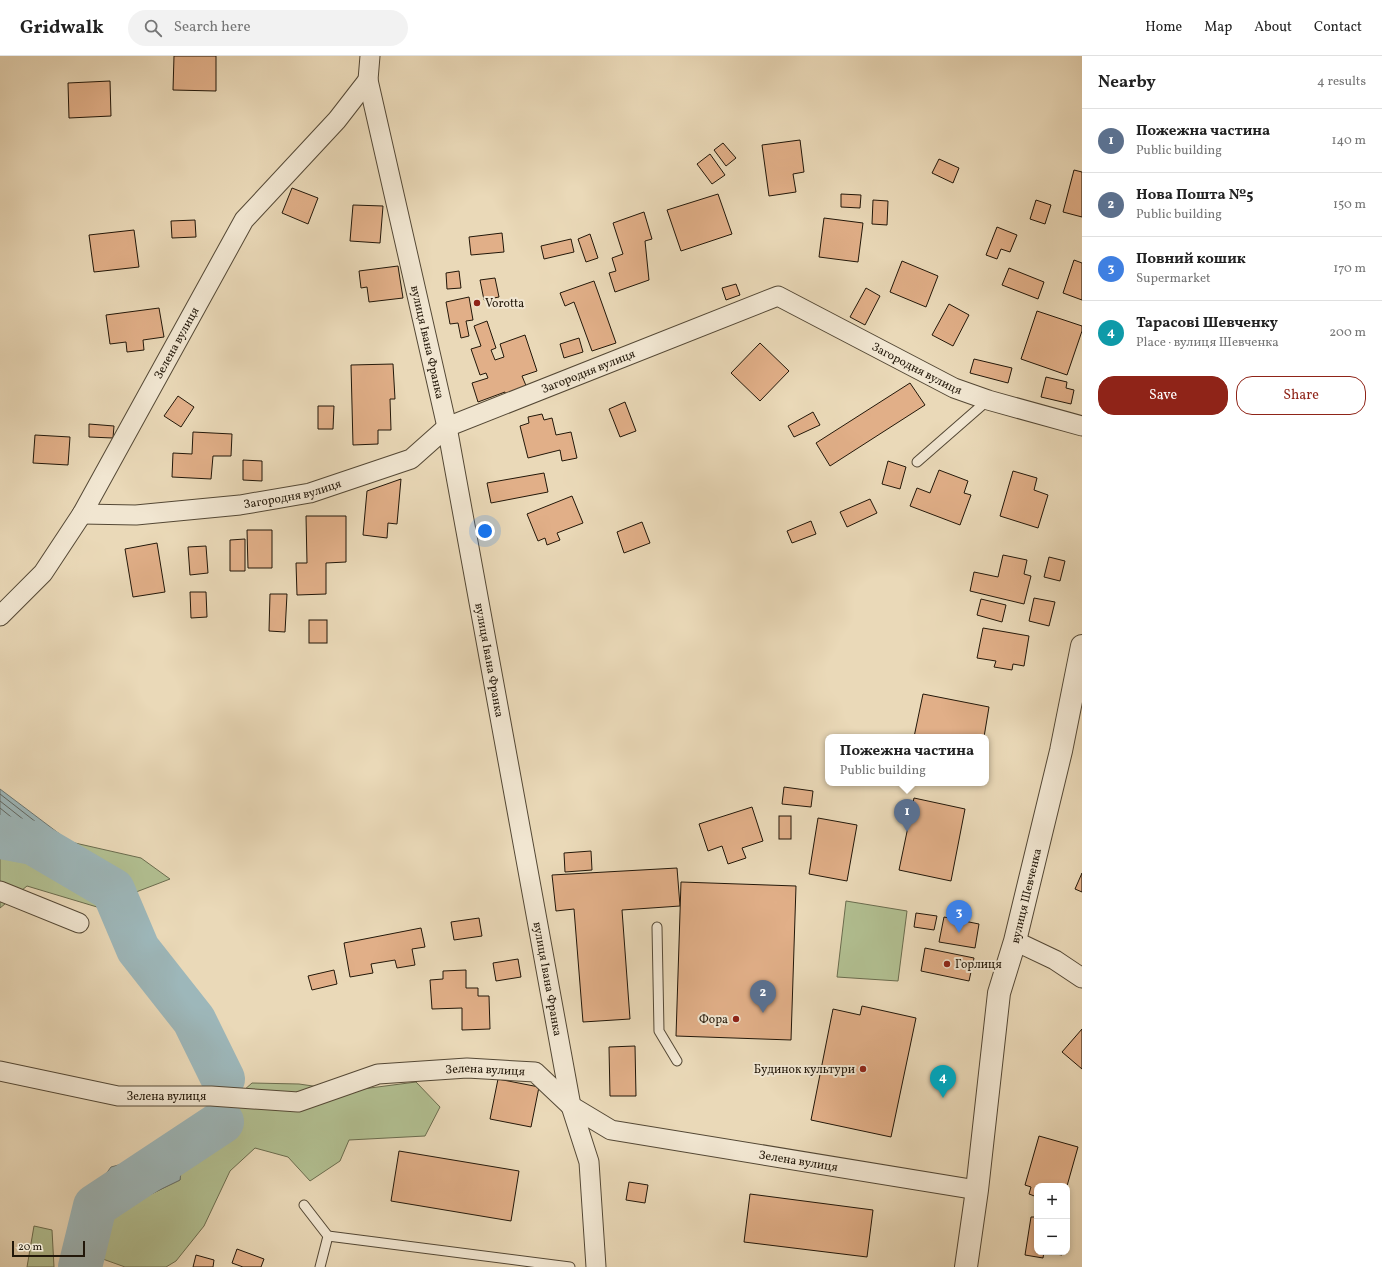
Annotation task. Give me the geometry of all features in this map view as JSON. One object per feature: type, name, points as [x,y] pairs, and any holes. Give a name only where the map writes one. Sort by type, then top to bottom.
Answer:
[{"type":"street","name":"вулиця Івана Франка","points":[[370,56],[368,80],[447,427],[571,1106],[589,1162],[596,1267]]},
{"type":"street","name":"Зелена вулиця","points":[[0,616],[43,573],[82,514],[244,220],[337,120],[368,80]]},
{"type":"street","name":"Загородня вулиця","points":[[82,514],[136,516],[240,504],[310,493],[411,459],[447,427],[778,296],[954,388],[988,400],[1082,426]]},
{"type":"street","name":"вулиця Шевченка","points":[[966,1267],[977,1190],[999,993],[1015,940],[1061,751],[1082,646]]},
{"type":"street","points":[[0,891],[79,923]]},
{"type":"street","points":[[1015,940],[1055,960],[1082,978]]},
{"type":"street","name":"Зелена вулиця","points":[[0,1071],[118,1096],[211,1096],[298,1102],[378,1074],[467,1068],[535,1072],[571,1106],[612,1130],[977,1190]]},
{"type":"lane","points":[[917,462],[988,400]]},
{"type":"lane","points":[[657,926],[659,1031],[677,1061]]},
{"type":"lane","points":[[304,1205],[328,1236],[570,1267]]},
{"type":"lane","points":[[320,1267],[328,1236]]},
{"type":"green space","points":[[53,838],[141,858],[170,879],[97,907],[27,886],[0,908],[0,851],[32,849],[33,843]]},
{"type":"green space","points":[[846,901],[907,911],[898,981],[837,977]]},
{"type":"green space","points":[[416,1082],[440,1107],[425,1136],[349,1140],[340,1161],[310,1181],[288,1157],[255,1148],[230,1171],[204,1226],[176,1261],[166,1267],[125,1267],[100,1258],[112,1213],[180,1180],[184,1147],[198,1118],[235,1098],[252,1083],[299,1084],[347,1091]]},
{"type":"green space","points":[[34,1226],[52,1230],[54,1267],[27,1267]]},
{"type":"water","points":[[0,789],[61,835],[33,843],[32,849],[0,851]]},
{"type":"water","points":[[184,1147],[180,1180],[112,1213],[100,1258],[96,1267],[68,1267],[70,1223],[111,1167]]},
{"type":"building","points":[[174,56],[216,56],[216,91],[173,90]]},
{"type":"building","points":[[110,81],[111,116],[69,118],[68,83]]},
{"type":"building","points":[[800,140],[804,172],[793,174],[796,192],[769,196],[762,145]]},
{"type":"building","points":[[723,143],[736,158],[726,166],[714,150]]},
{"type":"building","points":[[710,154],[725,175],[712,184],[697,164]]},
{"type":"building","points":[[939,159],[959,168],[953,183],[932,173]]},
{"type":"building","points":[[1074,170],[1082,172],[1082,217],[1063,212]]},
{"type":"building","points":[[292,188],[318,198],[308,224],[282,213]]},
{"type":"building","points":[[718,194],[732,234],[681,251],[667,210]]},
{"type":"building","points":[[841,194],[861,195],[860,208],[841,207]]},
{"type":"building","points":[[873,200],[888,201],[887,225],[872,224]]},
{"type":"building","points":[[1036,200],[1051,205],[1045,224],[1030,219]]},
{"type":"building","points":[[353,205],[383,206],[380,243],[350,241]]},
{"type":"building","points":[[644,212],[652,239],[645,241],[649,280],[615,292],[609,273],[616,271],[612,258],[623,254],[613,223]]},
{"type":"building","points":[[824,218],[863,223],[858,262],[819,257]]},
{"type":"building","points":[[195,220],[196,237],[172,238],[171,221]]},
{"type":"building","points":[[997,227],[1017,235],[1010,252],[1001,249],[997,259],[986,255]]},
{"type":"building","points":[[134,230],[139,267],[94,272],[89,235]]},
{"type":"building","points":[[502,233],[504,252],[471,255],[469,237]]},
{"type":"building","points":[[590,234],[598,258],[586,262],[578,239]]},
{"type":"building","points":[[571,239],[574,252],[544,259],[541,246]]},
{"type":"building","points":[[1074,260],[1082,263],[1082,300],[1063,293]]},
{"type":"building","points":[[902,261],[938,276],[926,307],[890,292]]},
{"type":"building","points":[[398,266],[403,298],[369,302],[367,287],[361,288],[359,271]]},
{"type":"building","points":[[1009,268],[1044,282],[1038,299],[1002,285]]},
{"type":"building","points":[[459,271],[461,288],[447,289],[446,273]]},
{"type":"building","points":[[495,278],[499,297],[484,300],[480,280]]},
{"type":"building","points":[[594,281],[616,343],[592,351],[574,302],[565,306],[560,293]]},
{"type":"building","points":[[736,284],[740,295],[726,300],[722,288]]},
{"type":"building","points":[[866,288],[880,296],[865,325],[850,317]]},
{"type":"building","points":[[469,297],[473,320],[466,321],[469,336],[461,338],[458,323],[450,324],[446,302]]},
{"type":"building","points":[[949,304],[969,315],[953,346],[932,335]]},
{"type":"building","points":[[159,308],[164,337],[143,340],[144,350],[127,352],[126,342],[110,344],[106,315]]},
{"type":"building","points":[[1037,311],[1082,326],[1082,331],[1067,375],[1021,359]]},
{"type":"building","points":[[487,321],[496,348],[491,350],[495,360],[504,357],[500,344],[525,335],[537,371],[522,376],[527,388],[506,396],[505,392],[478,402],[472,383],[488,378],[486,373],[480,375],[471,349],[481,346],[474,326]]},
{"type":"building","points":[[579,338],[583,352],[564,358],[560,344]]},
{"type":"building","points":[[760,343],[789,371],[760,401],[731,373]]},
{"type":"building","points":[[974,359],[1012,368],[1008,383],[970,373]]},
{"type":"building","points":[[393,364],[395,399],[390,399],[391,430],[378,430],[378,444],[353,445],[351,365]]},
{"type":"building","points":[[1046,377],[1067,382],[1066,388],[1074,390],[1071,404],[1041,397]]},
{"type":"building","points":[[910,383],[925,405],[830,466],[816,443]]},
{"type":"building","points":[[178,396],[194,407],[181,427],[164,416]]},
{"type":"building","points":[[625,402],[636,431],[620,437],[609,409]]},
{"type":"building","points":[[318,406],[334,406],[333,429],[318,429]]},
{"type":"building","points":[[813,412],[820,425],[794,437],[788,426]]},
{"type":"building","points":[[542,414],[544,420],[552,418],[556,435],[571,432],[577,458],[562,461],[560,450],[528,458],[520,426],[529,423],[528,417]]},
{"type":"building","points":[[89,424],[114,426],[113,438],[89,437]]},
{"type":"building","points":[[193,432],[232,434],[231,456],[213,456],[211,479],[172,477],[173,453],[192,454]]},
{"type":"building","points":[[35,435],[70,437],[68,465],[33,463]]},
{"type":"building","points":[[243,460],[262,461],[262,481],[243,480]]},
{"type":"building","points":[[888,461],[906,467],[900,489],[882,484]]},
{"type":"building","points":[[939,470],[968,481],[964,493],[971,495],[960,525],[910,506],[917,488],[930,493]]},
{"type":"building","points":[[1013,471],[1037,478],[1034,490],[1048,495],[1038,528],[1000,516]]},
{"type":"building","points":[[544,473],[548,492],[491,503],[487,483]]},
{"type":"building","points":[[401,479],[397,524],[388,523],[387,538],[363,535],[367,491]]},
{"type":"building","points":[[572,496],[583,523],[557,533],[560,540],[547,545],[545,538],[538,541],[527,514]]},
{"type":"building","points":[[870,499],[877,513],[847,527],[840,512]]},
{"type":"building","points":[[306,516],[346,516],[346,562],[326,563],[326,594],[297,595],[296,563],[307,563]]},
{"type":"building","points":[[811,521],[816,534],[792,543],[787,531]]},
{"type":"building","points":[[642,522],[650,543],[624,553],[617,532]]},
{"type":"building","points":[[247,530],[272,530],[272,568],[248,568]]},
{"type":"building","points":[[245,539],[245,571],[230,571],[230,540]]},
{"type":"building","points":[[157,543],[165,592],[133,597],[125,549]]},
{"type":"building","points":[[206,546],[208,573],[190,575],[188,547]]},
{"type":"building","points":[[1003,555],[1027,560],[1024,574],[1031,576],[1024,604],[970,591],[974,572],[998,577]]},
{"type":"building","points":[[1049,557],[1065,561],[1060,581],[1044,577]]},
{"type":"building","points":[[190,592],[206,592],[207,617],[191,618]]},
{"type":"building","points":[[270,594],[287,594],[285,632],[269,631]]},
{"type":"building","points":[[1034,598],[1055,602],[1049,626],[1029,621]]},
{"type":"building","points":[[981,599],[1006,605],[1002,622],[977,615]]},
{"type":"building","points":[[309,620],[327,620],[327,643],[309,643]]},
{"type":"building","points":[[983,628],[1029,636],[1024,666],[1013,664],[1012,670],[994,667],[996,661],[977,658]]},
{"type":"building","points":[[923,694],[989,707],[984,734],[915,734]]},
{"type":"building","points":[[784,787],[813,791],[811,807],[782,804]]},
{"type":"building","points":[[914,798],[965,809],[951,881],[899,870]]},
{"type":"building","points":[[752,807],[763,841],[742,848],[746,858],[728,864],[722,846],[708,851],[699,824]]},
{"type":"building","points":[[779,816],[791,816],[791,839],[779,839]]},
{"type":"building","points":[[818,818],[857,825],[847,881],[809,874]]},
{"type":"building","points":[[591,851],[592,870],[565,872],[564,853]]},
{"type":"building","points":[[677,868],[680,906],[622,910],[630,1019],[583,1022],[574,909],[556,911],[552,875]]},
{"type":"building","points":[[1082,873],[1082,892],[1075,889]]},
{"type":"building","points":[[681,882],[796,886],[791,1040],[676,1036]]},
{"type":"building","points":[[916,913],[937,916],[934,930],[914,927]]},
{"type":"building","points":[[944,917],[979,924],[975,948],[939,942]]},
{"type":"building","points":[[479,918],[482,936],[454,940],[451,922]]},
{"type":"building","points":[[421,928],[425,947],[412,949],[415,965],[397,968],[395,960],[371,964],[373,973],[350,977],[344,943]]},
{"type":"building","name":"Горлиця","points":[[925,948],[974,958],[969,981],[921,971]]},
{"type":"building","points":[[518,959],[521,977],[496,981],[493,963]]},
{"type":"building","points":[[334,970],[337,984],[312,990],[308,976]]},
{"type":"building","points":[[466,970],[466,988],[478,988],[478,996],[489,996],[490,1029],[462,1030],[462,1008],[432,1009],[430,980],[443,979],[443,971]]},
{"type":"building","name":"Будинок культури","points":[[862,1006],[916,1018],[891,1137],[811,1120],[833,1009],[860,1015]]},
{"type":"building","points":[[1082,1029],[1082,1069],[1062,1052]]},
{"type":"building","points":[[635,1046],[636,1096],[610,1096],[609,1047]]},
{"type":"building","points":[[498,1079],[539,1087],[531,1127],[490,1119]]},
{"type":"building","points":[[1039,1136],[1078,1147],[1068,1183],[1034,1183],[1034,1196],[1029,1194],[1031,1187],[1025,1185]]},
{"type":"building","points":[[399,1151],[519,1171],[511,1221],[391,1201]]},
{"type":"building","points":[[629,1182],[648,1185],[645,1203],[626,1200]]},
{"type":"building","points":[[750,1194],[873,1210],[867,1257],[744,1242]]},
{"type":"building","points":[[1031,1217],[1034,1217],[1034,1255],[1044,1255],[1043,1258],[1025,1255]]},
{"type":"building","points":[[237,1249],[264,1259],[261,1267],[243,1267],[232,1263]]},
{"type":"building","points":[[196,1255],[214,1260],[213,1267],[193,1267]]},
{"type":"waterway","points":[[0,837],[33,843],[113,890],[138,949],[194,1020],[223,1079]]},
{"type":"waterway","points":[[80,1267],[95,1206],[222,1122]]},
{"type":"place","name":"Vorotta","points":[[477,303]]},
{"type":"place","name":"Пожежна частина","points":[[907,832]]},
{"type":"place","name":"Повний кошик","points":[[959,933]]},
{"type":"place","name":"Горлиця","points":[[947,964]]},
{"type":"place","name":"Нова Пошта №5","points":[[763,1013]]},
{"type":"place","name":"Фора","points":[[736,1019]]},
{"type":"place","name":"Будинок культури","points":[[863,1069]]},
{"type":"place","name":"Тарасові Шевченку","points":[[943,1098]]}]
